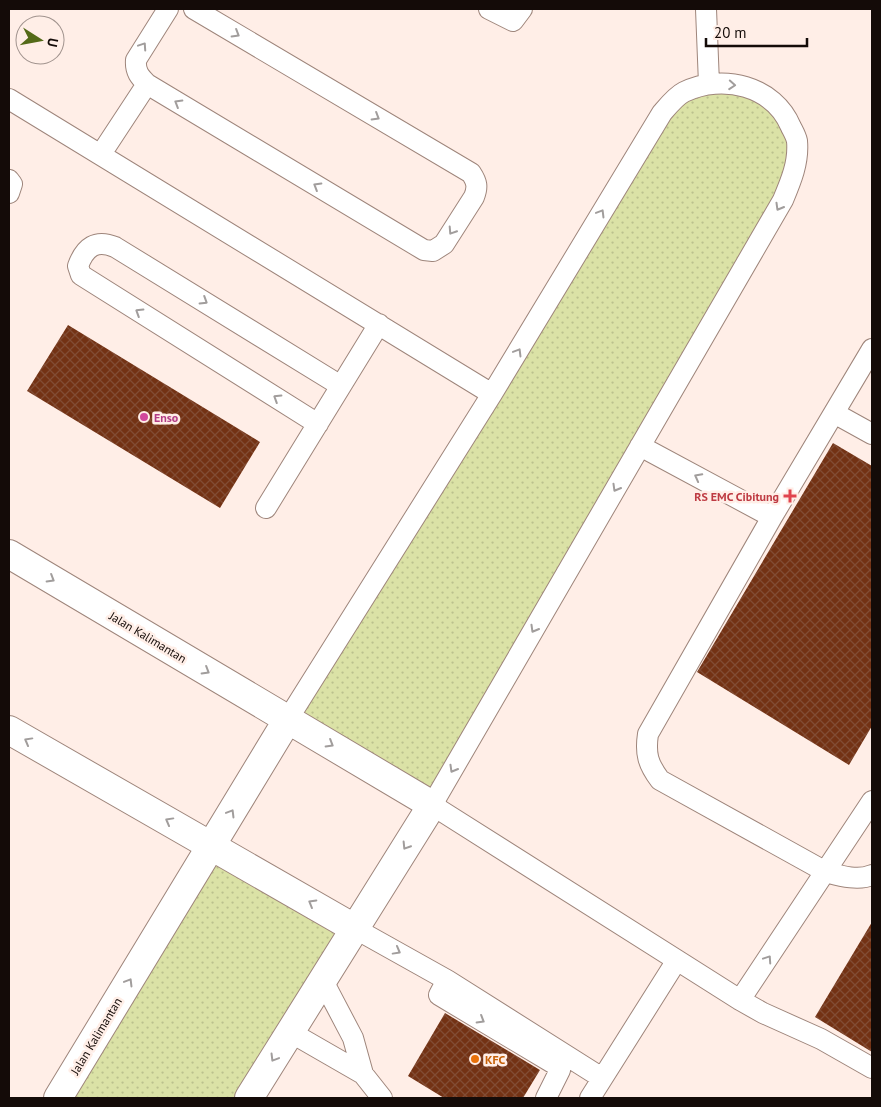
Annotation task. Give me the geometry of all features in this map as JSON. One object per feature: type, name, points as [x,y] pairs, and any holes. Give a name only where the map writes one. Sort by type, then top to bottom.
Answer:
[{"type":"street","name":"Jalan Kalimantan","points":[[9,554],[432,805]]},
{"type":"street","name":"Jalan Kalimantan","points":[[58,1098],[288,719]]},
{"type":"street","points":[[9,730],[354,928]]},
{"type":"street","points":[[249,1098],[432,805]]},
{"type":"lane","points":[[168,9],[136,60],[135,68],[139,76],[147,84],[424,250],[433,251],[444,244],[474,197],[477,189],[476,180],[471,174],[194,9]]},
{"type":"lane","points":[[489,9],[513,21],[522,9]]},
{"type":"lane","points":[[706,9],[709,84]]},
{"type":"lane","points":[[101,154],[147,84]]},
{"type":"lane","points":[[288,719],[492,394],[662,112],[682,92],[709,84],[740,85],[764,93],[785,111],[797,140],[795,171],[783,200],[432,805],[740,1000],[763,1013],[821,1039],[872,1068]]},
{"type":"lane","points":[[9,100],[101,154],[492,394]]},
{"type":"lane","points":[[9,180],[12,184],[9,193]]},
{"type":"lane","points":[[318,424],[81,275],[78,266],[88,248],[97,242],[105,242],[115,247],[342,386]]},
{"type":"lane","points":[[266,508],[379,324]]},
{"type":"lane","points":[[871,356],[834,413],[772,517],[648,734],[646,750],[650,766],[660,780],[826,872],[847,878],[867,878],[872,875]]},
{"type":"lane","points":[[834,413],[872,434]]},
{"type":"lane","points":[[640,446],[772,517]]},
{"type":"lane","points":[[740,1000],[872,800]]},
{"type":"lane","points":[[354,928],[447,980],[602,1078]]},
{"type":"lane","points":[[590,1098],[677,960]]},
{"type":"lane","points":[[322,979],[353,1038],[363,1074]]},
{"type":"lane","points":[[447,980],[439,995],[556,1065],[560,1070],[546,1098]]},
{"type":"lane","points":[[290,1032],[363,1074],[382,1098]]},
{"type":"green space","points":[[709,84],[785,111],[795,171],[432,805],[288,719],[662,113]]},
{"type":"green space","points":[[212,845],[354,928],[249,1098],[58,1098]]},
{"type":"building","name":"Enso","points":[[68,325],[260,442],[220,508],[27,391]]},
{"type":"building","points":[[833,443],[872,466],[872,726],[849,765],[697,672]]},
{"type":"building","points":[[872,922],[872,1052],[815,1017]]},
{"type":"building","name":"KFC","points":[[445,1013],[540,1070],[523,1098],[444,1098],[408,1076]]},
{"type":"place","name":"Enso","points":[[144,417]]},
{"type":"place","name":"RS EMC Cibitung","points":[[790,496]]},
{"type":"place","name":"KFC","points":[[475,1059]]}]
